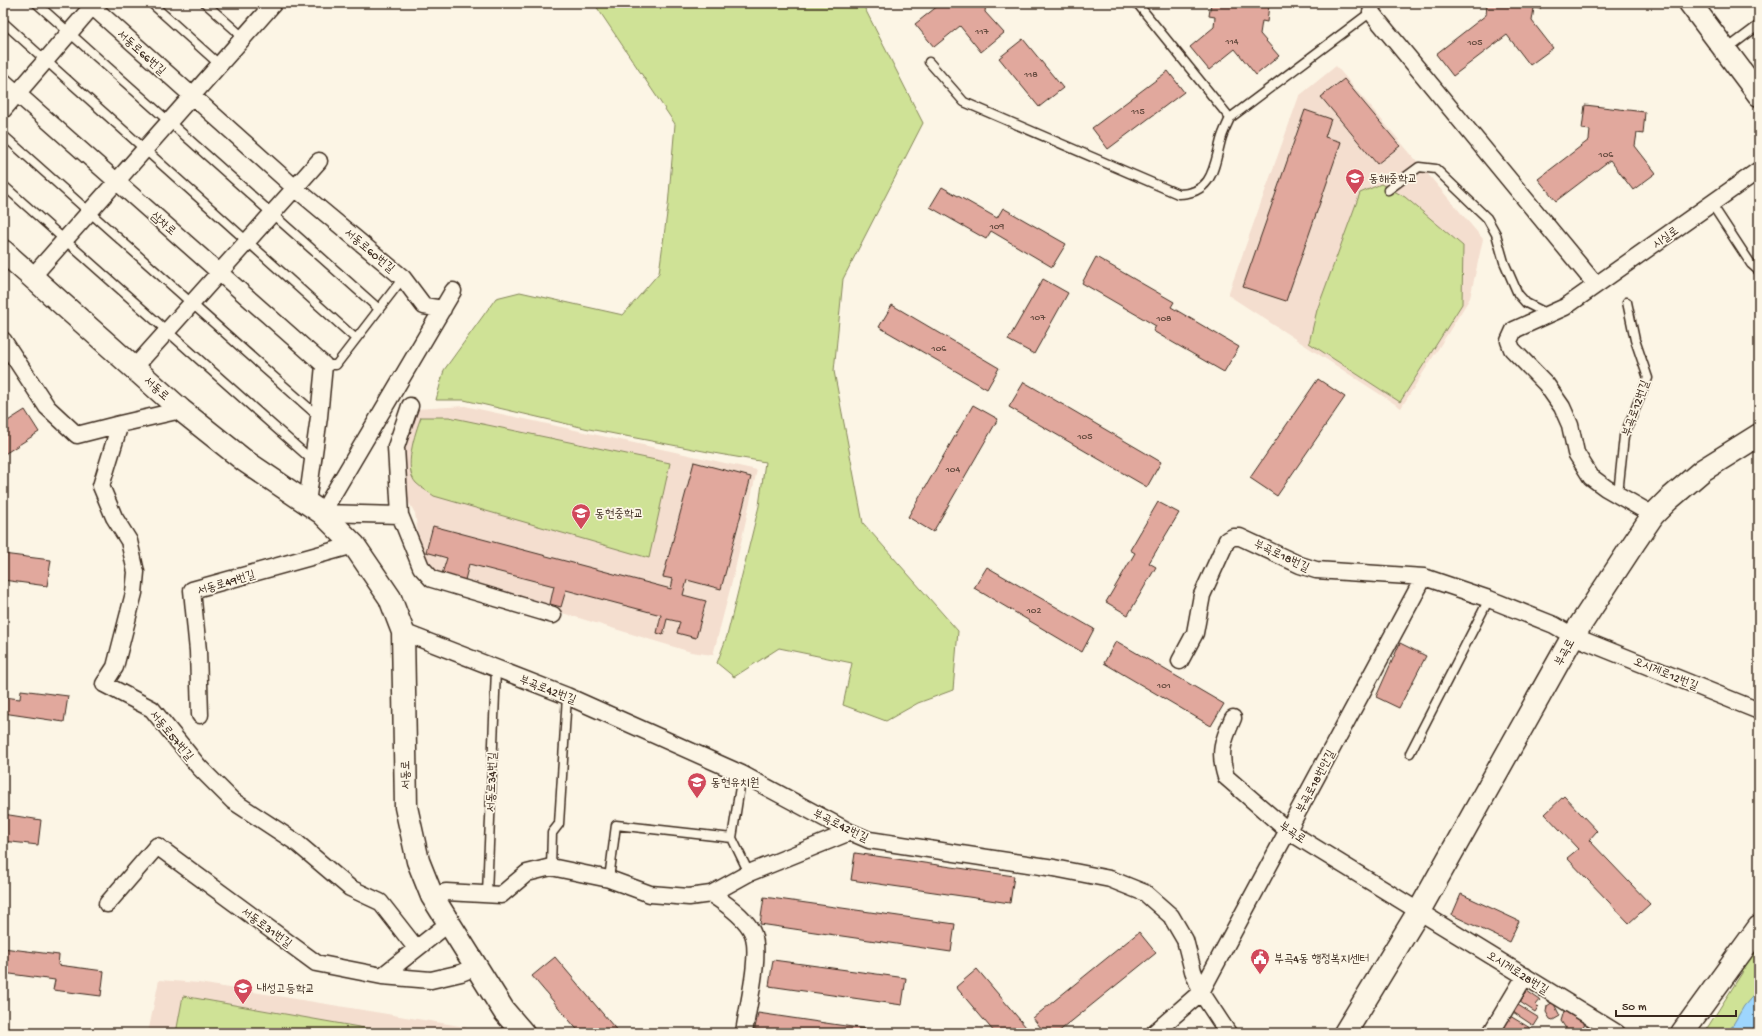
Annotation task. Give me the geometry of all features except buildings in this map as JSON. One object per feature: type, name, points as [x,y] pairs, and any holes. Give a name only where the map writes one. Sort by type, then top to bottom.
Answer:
[{"type":"main road","points":[[1690,3],[1759,95]]},
{"type":"main road","name":"서동로","points":[[3,250],[181,410],[245,461],[314,508],[354,545],[390,598],[403,632],[406,807],[418,862],[432,896],[476,968],[504,1011],[523,1033]]},
{"type":"main road","name":"부곡로","points":[[1344,1033],[1419,911],[1572,636],[1653,515],[1703,470],[1759,435]]},
{"type":"main road","points":[[1682,1033],[1759,927]]},
{"type":"street","points":[[3,110],[70,33],[92,4]]},
{"type":"street","name":"서동로66번길","points":[[92,4],[192,97]]},
{"type":"street","points":[[32,277],[244,38],[267,6]]},
{"type":"street","points":[[1375,7],[1596,285]]},
{"type":"street","name":"삼차로","points":[[3,81],[324,365]]},
{"type":"street","name":"서동로60번길","points":[[192,97],[295,188],[403,278],[424,306],[443,309]]},
{"type":"street","points":[[134,368],[319,161]]},
{"type":"street","name":"시실로","points":[[1549,315],[1566,307],[1759,170]]},
{"type":"street","points":[[314,508],[443,309],[453,291]]},
{"type":"street","points":[[1549,315],[1514,330],[1509,341],[1512,349],[1546,384],[1562,407],[1570,425],[1576,453],[1591,477],[1606,488],[1653,515]]},
{"type":"street","points":[[3,340],[47,407],[76,435],[181,410]]},
{"type":"street","points":[[314,508],[313,462],[324,365]]},
{"type":"street","points":[[410,406],[396,447],[400,515],[420,567],[432,579],[553,615]]},
{"type":"street","name":"서동로57번길","points":[[120,424],[101,486],[114,517],[129,541],[136,572],[134,593],[114,667],[104,684],[152,709],[199,767],[233,801],[297,843],[350,888],[380,902],[416,948]]},
{"type":"street","points":[[314,508],[400,515]]},
{"type":"street","name":"부곡로18번길","points":[[1180,660],[1195,633],[1202,595],[1227,540],[1233,537],[1243,537],[1300,565],[1316,570],[1424,577],[1489,599],[1554,626],[1572,636]]},
{"type":"street","name":"서동로49번길","points":[[200,715],[198,652],[192,590],[354,545]]},
{"type":"street","name":"부곡로18번안길","points":[[1154,1033],[1201,992],[1424,577]]},
{"type":"street","name":"부곡로42번길","points":[[403,632],[567,696],[742,774],[850,832],[869,840],[1054,868],[1096,876],[1110,879],[1144,893],[1171,916],[1185,940],[1193,971],[1201,992],[1228,1033]]},
{"type":"street","name":"오시게로12번길","points":[[1572,636],[1759,711]]},
{"type":"street","name":"부곡로","points":[[1233,718],[1224,738],[1221,751],[1222,764],[1226,777],[1288,831],[1419,911]]},
{"type":"street","points":[[432,896],[446,892],[501,895],[527,872],[551,867],[609,879],[650,894],[689,897],[711,894],[749,873],[850,832]]},
{"type":"street","name":"서동로31번길","points":[[106,904],[157,846],[316,963],[382,976]]},
{"type":"street","points":[[711,894],[729,905],[753,934],[756,955],[744,1033]]},
{"type":"street","name":"오시게로28번길","points":[[1419,911],[1617,1033]]},
{"type":"street","points":[[382,976],[416,948],[449,924]]},
{"type":"street","points":[[382,976],[431,980],[476,968]]},
{"type":"street","points":[[1491,1033],[1525,976]]},
{"type":"lane","points":[[36,3],[379,309]]},
{"type":"lane","points":[[151,3],[220,65]]},
{"type":"lane","points":[[205,3],[244,38]]},
{"type":"lane","points":[[1137,3],[1230,118]]},
{"type":"lane","points":[[930,62],[964,102],[1178,194],[1191,193],[1198,190],[1210,177],[1216,161],[1221,139],[1230,118],[1375,7]]},
{"type":"lane","points":[[3,22],[356,339]]},
{"type":"lane","points":[[1726,50],[1759,25]]},
{"type":"lane","points":[[3,135],[319,417]]},
{"type":"lane","points":[[1388,190],[1419,167],[1436,169],[1487,218],[1496,234],[1504,262],[1518,294],[1526,303],[1549,315]]},
{"type":"lane","points":[[3,185],[313,462]]},
{"type":"lane","points":[[1711,203],[1751,264],[1759,271]]},
{"type":"lane","points":[[324,365],[336,365],[403,278]]},
{"type":"lane","name":"부곡로12번길","points":[[1618,494],[1624,436],[1648,378],[1634,340],[1627,302]]},
{"type":"lane","points":[[1410,753],[1489,599]]},
{"type":"lane","name":"서동로34번길","points":[[487,894],[496,669]]},
{"type":"lane","points":[[551,867],[552,832],[559,824],[567,696]]},
{"type":"lane","points":[[742,774],[732,838],[749,873]]},
{"type":"lane","points":[[609,879],[616,825],[732,838]]},
{"type":"shaded area","name":"동해중학교","points":[[1336,66],[1483,239],[1470,298],[1401,408],[1228,295],[1299,96]]},
{"type":"shaded area","name":"동현중학교","points":[[465,406],[757,470],[734,574],[713,655],[691,652],[434,574],[420,548],[415,513],[405,496],[404,443],[416,409]]},
{"type":"shaded area","name":"내성고등학교","points":[[159,980],[199,983],[466,1027],[465,1033],[148,1033]]},
{"type":"green space","points":[[594,3],[862,3],[923,123],[843,279],[834,371],[863,523],[958,631],[953,690],[918,703],[886,721],[843,705],[852,663],[779,648],[734,677],[717,663],[727,636],[759,506],[765,462],[589,429],[464,400],[436,400],[444,370],[496,298],[520,292],[623,315],[659,273],[668,206],[675,124]]},
{"type":"green space","points":[[1381,184],[1405,197],[1463,246],[1462,304],[1400,402],[1309,343],[1317,310],[1360,193]]},
{"type":"green space","points":[[421,417],[449,417],[670,463],[649,558],[434,496],[416,483],[412,477],[410,469],[413,441]]},
{"type":"green space","points":[[1759,944],[1759,1033],[1704,1033],[1742,973],[1744,963]]},
{"type":"green space","points":[[183,996],[393,1033],[176,1033]]},
{"type":"water","points":[[1759,989],[1759,1033],[1728,1033],[1744,1006]]},
{"type":"place","name":"동해중학교","points":[[1355,195]]},
{"type":"place","name":"동현중학교","points":[[581,530]]},
{"type":"place","name":"동현유치원","points":[[697,799]]},
{"type":"place","name":"부곡4동 행정복지센터","points":[[1260,975]]},
{"type":"place","name":"내성고등학교","points":[[243,1005]]}]
